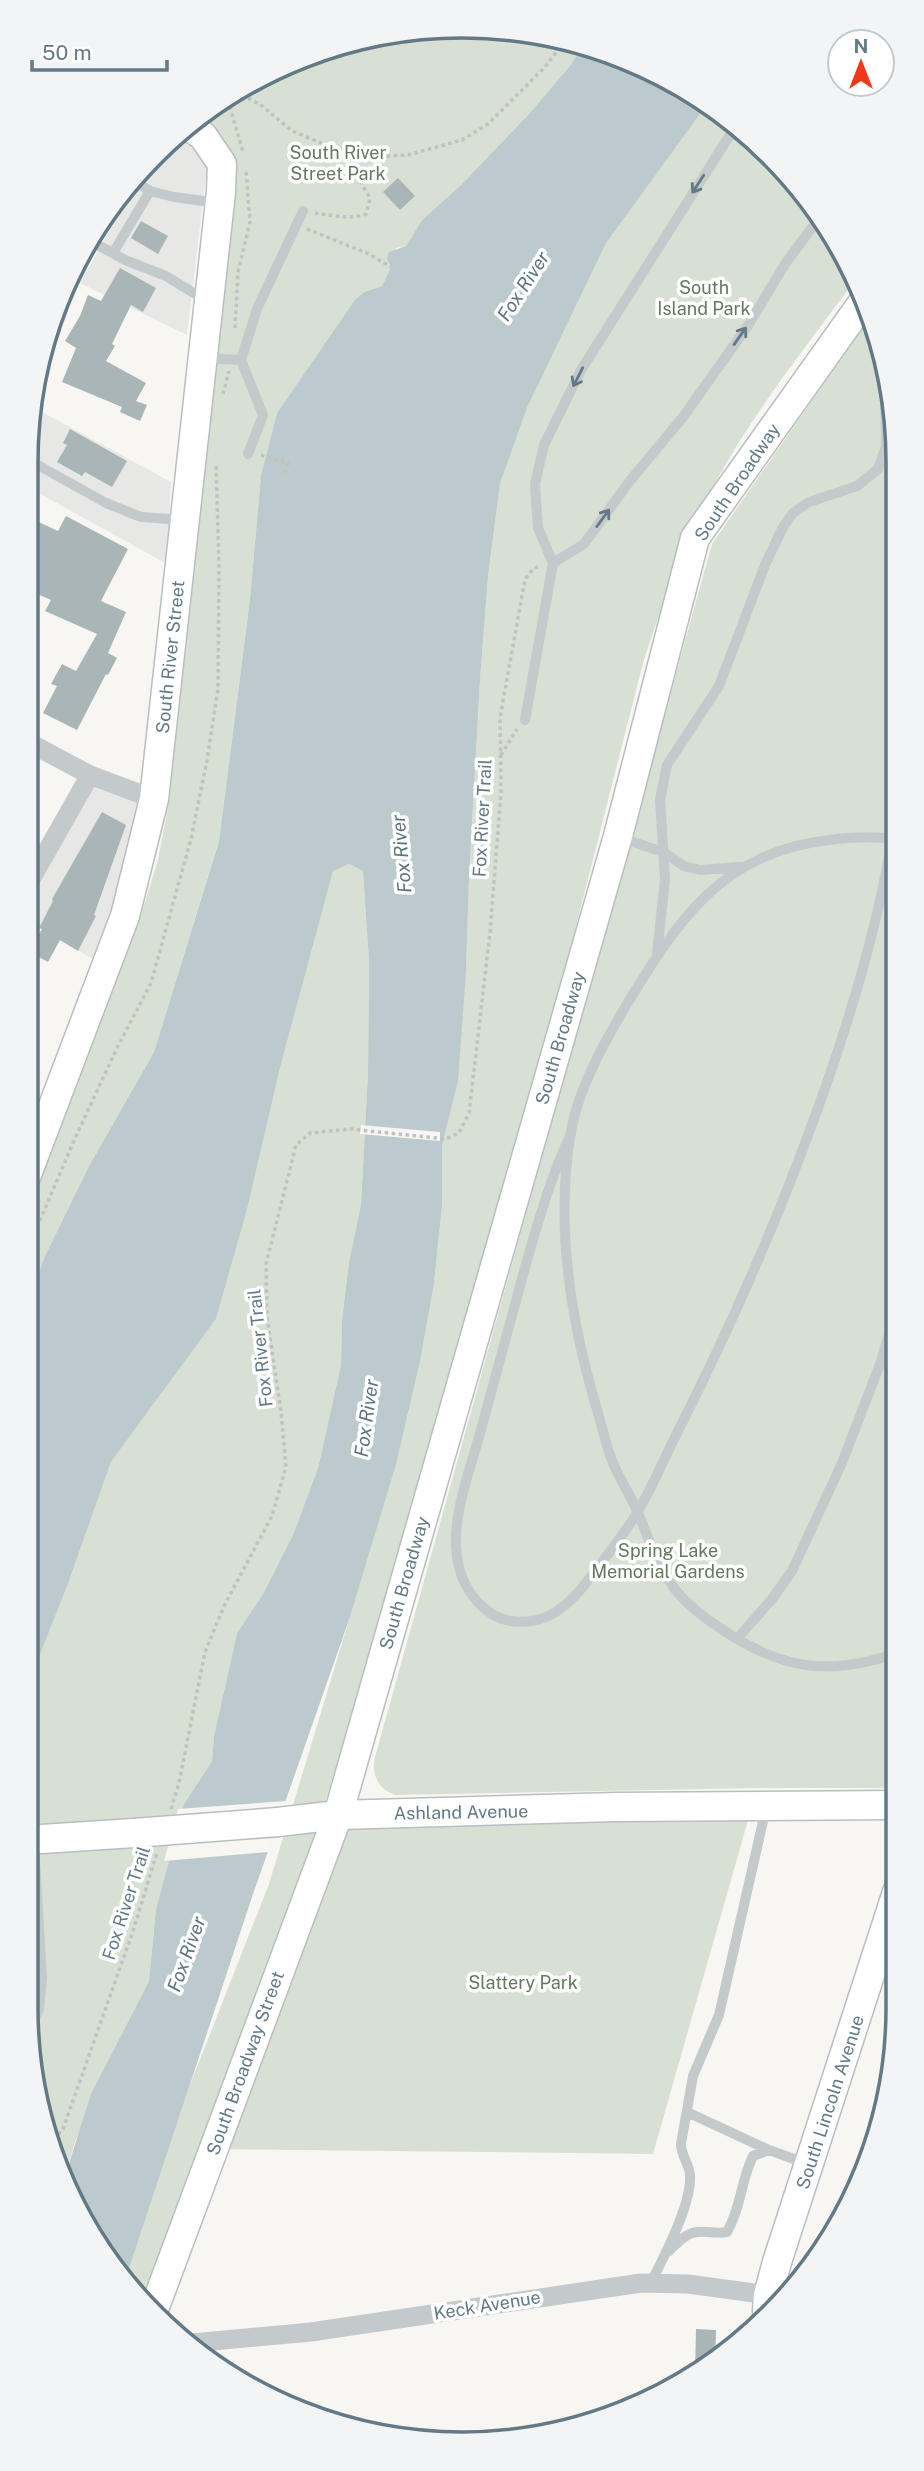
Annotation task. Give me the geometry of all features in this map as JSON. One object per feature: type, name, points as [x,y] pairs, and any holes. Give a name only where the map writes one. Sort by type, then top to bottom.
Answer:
[{"type":"street","name":"South River Street","points":[[38,1145],[125,916],[154,799],[220,203],[222,164],[203,136],[197,132]]},
{"type":"street","name":"South Broadway","points":[[338,1815],[618,836],[695,538],[857,310]]},
{"type":"street","points":[[38,747],[90,775],[154,799]]},
{"type":"street","points":[[38,867],[90,775]]},
{"type":"street","name":"Ashland Avenue","points":[[38,1839],[278,1822],[338,1815],[615,1807],[886,1805]]},
{"type":"street","name":"South Broadway Street","points":[[157,2302],[338,1815]]},
{"type":"street","name":"South Lincoln Avenue","points":[[773,2296],[776,2262],[886,1927]]},
{"type":"street","name":"Keck Avenue","points":[[201,2342],[311,2332],[573,2292],[651,2283],[688,2284],[768,2301]]},
{"type":"lane","points":[[525,720],[553,563],[538,528],[535,484],[544,445],[581,370],[732,136]]},
{"type":"lane","points":[[142,186],[150,191],[174,197],[220,203]]},
{"type":"lane","points":[[113,253],[150,191]]},
{"type":"lane","points":[[249,452],[263,415],[241,360],[257,309],[303,211]]},
{"type":"lane","points":[[553,563],[584,544],[628,482],[683,417],[813,226]]},
{"type":"lane","points":[[98,245],[166,276],[209,302]]},
{"type":"lane","points":[[203,358],[241,360]]},
{"type":"lane","points":[[657,955],[665,879],[660,800],[667,765],[719,686],[765,565],[783,527],[793,513],[808,502],[857,486],[878,469],[886,449]]},
{"type":"lane","points":[[38,465],[106,503],[141,517],[185,520]]},
{"type":"lane","points":[[618,836],[663,852],[684,866],[700,870],[744,867]]},
{"type":"lane","points":[[886,839],[861,837],[813,842],[764,855],[725,879],[702,900],[657,955],[596,1061],[575,1112],[565,1220],[571,1300],[579,1343],[611,1459],[638,1512],[649,1544],[664,1574],[679,1595],[700,1614],[737,1639],[780,1661],[807,1666],[837,1667],[886,1656]]},
{"type":"lane","points":[[571,1134],[554,1170],[544,1201],[464,1493],[455,1541],[462,1578],[471,1595],[484,1609],[498,1618],[519,1622],[553,1614],[585,1585],[638,1512],[724,1341],[803,1151],[842,1042],[861,979],[886,873]]},
{"type":"lane","points":[[737,1639],[792,1571],[842,1463],[886,1344]]},
{"type":"lane","points":[[651,2283],[680,2222],[690,2179],[688,2165],[681,2154],[694,2076],[719,2015],[767,1806]]},
{"type":"lane","points":[[38,1932],[42,1978],[38,2011]]},
{"type":"lane","points":[[687,2112],[769,2150],[810,2165]]},
{"type":"lane","points":[[664,2254],[688,2235],[699,2232],[713,2235],[727,2232],[734,2219],[753,2156],[769,2150]]},
{"type":"path","points":[[243,99],[250,99],[262,106],[292,131],[331,147],[390,158],[443,147],[462,140],[488,124],[544,68],[558,50]]},
{"type":"path","points":[[303,211],[341,217],[360,217],[366,214],[370,198],[353,169],[355,153]]},
{"type":"path","points":[[296,225],[369,254],[391,267]]},
{"type":"path","points":[[249,452],[288,463],[285,474]]},
{"type":"path","name":"Fox River Trail","points":[[167,1821],[179,1783],[205,1652],[224,1606],[272,1517],[286,1467],[267,1317],[266,1264],[296,1144],[310,1133],[360,1130],[446,1139],[459,1133],[469,1113],[490,933],[501,792],[500,718],[525,579],[534,568],[553,563]]},
{"type":"path","points":[[499,757],[525,720]]},
{"type":"path","name":"Fox River Trail","points":[[58,2135],[63,2129],[96,2039],[160,1845]]},
{"type":"shaded area","points":[[186,141],[193,144],[203,155],[207,167],[187,335],[80,283],[126,204],[183,144]]},
{"type":"shaded area","points":[[41,412],[171,482],[167,564],[38,493]]},
{"type":"shaded area","points":[[92,779],[152,801],[103,965],[38,927],[38,874]]},
{"type":"green space","name":"South River Street Park","points":[[434,39],[490,39],[577,55],[528,115],[461,185],[422,220],[406,246],[396,248],[382,286],[364,292],[354,301],[277,413],[261,475],[250,599],[219,840],[154,1052],[89,1166],[38,1274],[38,1186],[140,918],[158,860],[169,802],[235,196],[235,173],[231,153],[207,124],[275,82],[326,61],[379,47]]},
{"type":"green space","name":"South Island Park","points":[[701,113],[741,144],[798,204],[829,250],[848,289],[784,375],[734,450],[696,521],[659,615],[643,663],[533,1095],[396,1580],[279,1945],[164,2253],[146,2290],[129,2270],[190,2085],[269,1884],[396,1465],[420,1362],[434,1284],[442,1206],[442,1145],[466,971],[480,680],[488,577],[500,484],[527,408],[606,242]]},
{"type":"green space","name":"Spring Lake Memorial Gardens","points":[[863,327],[882,407],[886,462],[886,1788],[395,1795],[385,1790],[378,1782],[374,1761],[712,544]]},
{"type":"green space","points":[[349,864],[363,871],[369,962],[368,1072],[361,1206],[349,1262],[342,1320],[341,1365],[318,1468],[293,1535],[263,1594],[237,1633],[214,1736],[212,1761],[184,1804],[156,1909],[149,1981],[109,2059],[68,2164],[53,2119],[39,2037],[38,1660],[111,1462],[216,1319],[247,1210],[280,1068],[333,870]]},
{"type":"green space","name":"Slattery Park","points":[[752,1806],[653,2154],[214,2149],[338,1815]]},
{"type":"water","name":"Fox River","points":[[577,55],[598,61],[649,82],[701,113],[606,243],[527,408],[500,484],[488,577],[480,680],[458,1081],[442,1145],[442,1206],[434,1284],[420,1362],[396,1465],[350,1617],[253,1894],[129,2270],[95,2221],[69,2165],[91,2094],[149,1981],[156,1909],[184,1804],[212,1761],[214,1736],[237,1633],[263,1594],[293,1535],[318,1468],[341,1365],[342,1320],[349,1262],[361,1205],[368,1072],[369,962],[363,871],[349,864],[333,871],[280,1068],[247,1210],[216,1319],[111,1462],[38,1660],[38,1274],[89,1166],[154,1052],[219,841],[250,599],[261,475],[277,413],[354,301],[364,292],[382,286],[391,267],[387,259],[389,252],[406,246],[422,220],[461,185],[528,115]]},
{"type":"pier","points":[[361,1125],[440,1132],[440,1141],[360,1134]]},
{"type":"pier","points":[[286,1801],[268,1852],[164,1861],[178,1809]]},
{"type":"building","points":[[398,178],[415,196],[400,210],[383,192]]},
{"type":"building","points":[[141,221],[168,236],[158,254],[131,238]]},
{"type":"building","points":[[120,268],[156,288],[143,312],[131,305],[112,344],[115,346],[106,361],[146,383],[136,401],[147,405],[140,421],[120,412],[122,407],[62,382],[76,348],[65,341],[80,316],[88,295],[101,301]]},
{"type":"building","points":[[70,429],[127,461],[112,487],[85,472],[82,476],[57,462],[67,445],[63,443]]},
{"type":"building","points":[[66,516],[128,549],[101,601],[126,612],[108,653],[117,658],[77,730],[43,713],[57,686],[51,684],[62,664],[76,671],[97,634],[45,611],[51,600],[38,594],[38,522],[58,531]]},
{"type":"building","points":[[102,812],[126,825],[94,915],[96,916],[78,951],[60,940],[48,962],[38,957],[38,936],[52,899]]},
{"type":"building","points":[[696,2329],[716,2330],[715,2348],[695,2362]]}]
